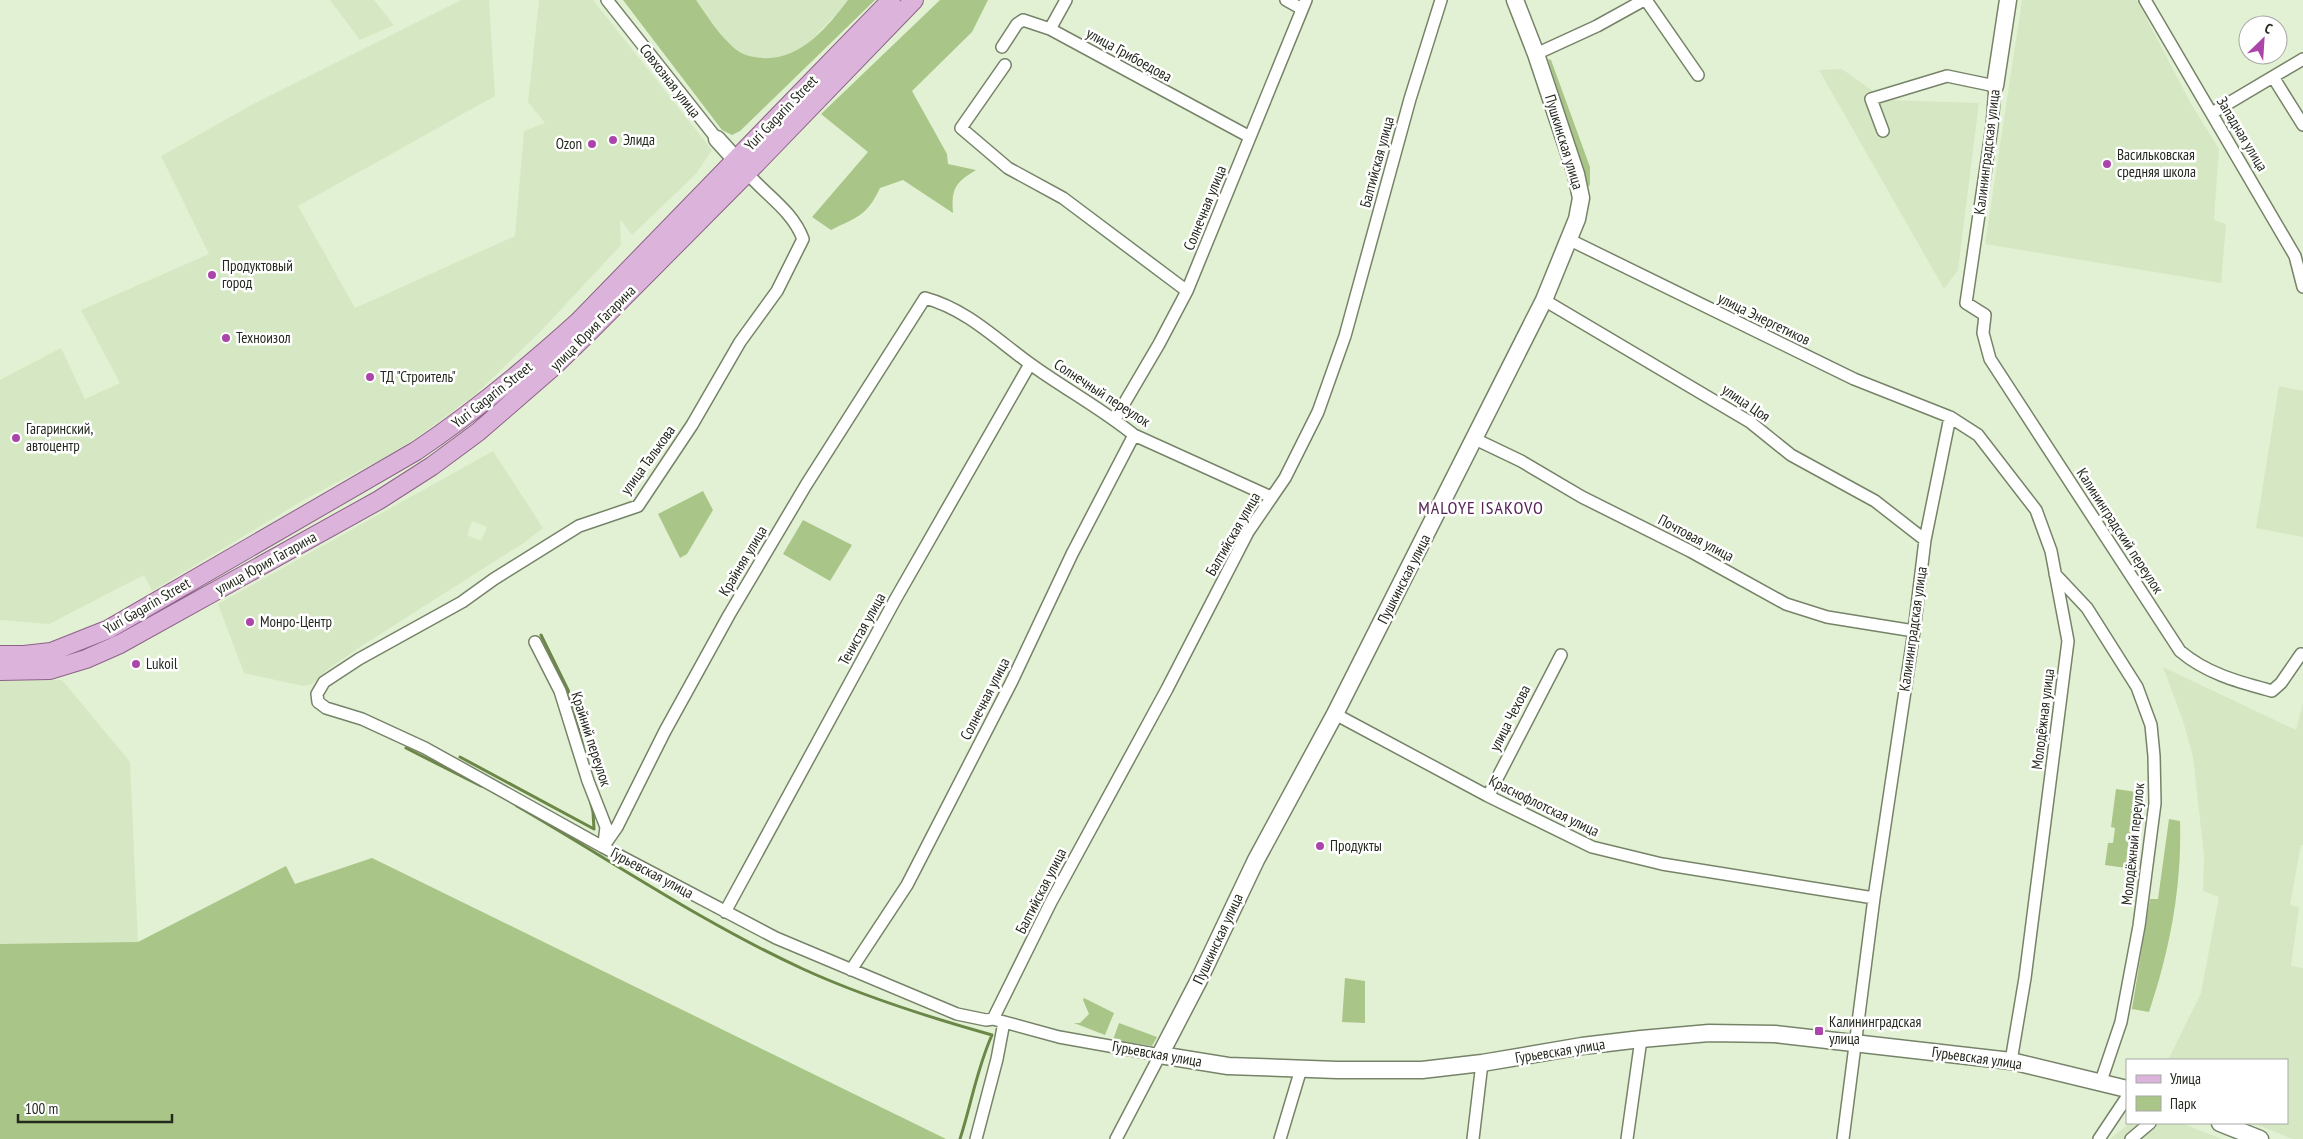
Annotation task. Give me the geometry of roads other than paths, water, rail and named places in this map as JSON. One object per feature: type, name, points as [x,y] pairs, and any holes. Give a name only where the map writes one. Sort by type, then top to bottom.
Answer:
[{"type":"main road","name":"Yuri Gagarin Street","points":[[0,655],[51,652],[109,629],[416,451],[455,425],[523,372],[742,167],[891,0]]},
{"type":"main road","name":"улица Юрия Гагарина","points":[[0,671],[50,670],[86,659],[120,644],[379,500],[432,466],[478,432],[553,367],[742,167],[914,0]]},
{"type":"street","name":"Совхозная улица","points":[[607,0],[717,139],[742,167]]},
{"type":"street","points":[[1050,29],[1066,0]]},
{"type":"street","points":[[1286,0],[1304,4]]},
{"type":"street","name":"Балтийская улица","points":[[976,1139],[997,1059],[994,1021],[1051,902],[1168,689],[1248,532],[1285,478],[1318,412],[1345,336],[1410,99],[1441,0]]},
{"type":"street","name":"Пушкинская улица","points":[[1116,1139],[1199,980],[1256,860],[1335,714],[1475,439],[1544,300],[1570,240],[1581,198],[1576,174],[1536,54],[1515,0]]},
{"type":"street","points":[[1536,54],[1597,26],[1645,0],[1698,75]]},
{"type":"street","name":"Калининградская улица","points":[[1966,303],[1991,134],[1995,86],[2008,0]]},
{"type":"street","name":"Западная улица","points":[[2145,0],[2299,255],[2303,287]]},
{"type":"street","name":"Солнечная улица","points":[[1115,419],[1159,344],[1187,290],[1304,4]]},
{"type":"street","name":"улица Грибоедова","points":[[1002,47],[1017,24],[1023,20],[1050,29],[1250,137]]},
{"type":"street","points":[[2212,113],[2303,59]]},
{"type":"street","points":[[1005,65],[961,128],[1008,168],[1063,198],[1187,290]]},
{"type":"street","points":[[1883,131],[1871,99],[1947,76],[1995,86]]},
{"type":"street","points":[[2273,77],[2303,125]]},
{"type":"street","name":"улица Талькова","points":[[326,708],[318,702],[316,694],[324,682],[359,659],[462,602],[501,574],[579,526],[638,506],[692,425],[740,342],[777,291],[803,239],[799,227],[785,210],[742,167]]},
{"type":"street","name":"улица Энергетиков","points":[[1570,240],[1854,379],[1950,417]]},
{"type":"street","name":"Солнечный переулок","points":[[925,298],[945,304],[980,325],[1030,364],[1115,419],[1134,435],[1271,497]]},
{"type":"street","name":"Крайняя улица","points":[[603,847],[617,827],[665,731],[734,607],[806,484],[925,298]]},
{"type":"street","name":"улица Цоя","points":[[1544,300],[1750,422],[1792,455],[1875,501],[1925,540]]},
{"type":"street","name":"Калининградский переулок","points":[[1966,303],[1985,315],[1983,333],[1990,359],[2180,650],[2190,659],[2223,678],[2272,691],[2281,683],[2301,654]]},
{"type":"street","name":"Тенистая улица","points":[[725,912],[895,600],[1030,364]]},
{"type":"street","name":"Калининградская улица","points":[[1843,1139],[1857,1042],[1874,898],[1914,631],[1925,540],[1950,417]]},
{"type":"street","name":"Молодёжная улица","points":[[1950,417],[1978,435],[2036,510],[2051,551],[2068,641],[2024,978],[2011,1060]]},
{"type":"street","name":"Солнечная улица","points":[[851,970],[906,885],[1012,681],[1072,554],[1134,435]]},
{"type":"street","name":"Почтовая улица","points":[[1475,439],[1521,461],[1582,497],[1786,604],[1827,617],[1914,631]]},
{"type":"street","name":"Молодёжный переулок","points":[[2055,574],[2087,608],[2137,687],[2151,724],[2152,732],[2155,802],[2139,926],[2120,1022],[2101,1081]]},
{"type":"street","name":"Крайний переулок","points":[[535,642],[560,691],[588,782],[606,828],[603,847]]},
{"type":"street","name":"улица Чехова","points":[[1488,796],[1560,655]]},
{"type":"street","name":"Гурьевская улица","points":[[326,708],[362,719],[425,748],[603,847],[776,938],[957,1014],[1059,1037],[1228,1066],[1422,1070],[1482,1063],[1582,1046],[1708,1033],[1775,1034],[2011,1060],[2126,1089]]},
{"type":"street","name":"Краснофлотская улица","points":[[1335,714],[1488,796],[1592,847],[1662,864],[1874,898]]},
{"type":"street","points":[[1627,1139],[1641,1040]]},
{"type":"street","points":[[1473,1139],[1482,1063]]},
{"type":"street","points":[[1280,1139],[1301,1069]]},
{"type":"street","points":[[2099,1139],[2126,1098]]},
{"type":"street","points":[[2131,1139],[2149,1124]]},
{"type":"street","points":[[2222,1124],[2260,1139]]},
{"type":"waterway","points":[[541,635],[568,690],[583,746]]},
{"type":"waterway","points":[[406,748],[481,786]]},
{"type":"waterway","points":[[460,757],[594,829],[590,800]]},
{"type":"waterway","points":[[517,806],[729,932],[803,969],[849,989],[896,1006],[992,1035],[978,1073],[960,1139]]},
{"type":"place","name":"Элида","points":[[613,140]]},
{"type":"place","name":"Ozon","points":[[592,144]]},
{"type":"place","name":"Васильковская средняя школа","points":[[2107,164]]},
{"type":"place","name":"Продуктовый город","points":[[212,275]]},
{"type":"place","name":"Техноизол","points":[[226,338]]},
{"type":"place","name":"ТД \"Строитель\"","points":[[370,377]]},
{"type":"place","name":"Гагаринский, автоцентр","points":[[16,438]]},
{"type":"place","name":"Монро-Центр","points":[[250,622]]},
{"type":"place","name":"Lukoil","points":[[136,664]]},
{"type":"place","name":"Продукты","points":[[1320,846]]},
{"type":"place","name":"Калининградская улица","points":[[1819,1031]]},
{"type":"district","name":"MALOYE ISAKOVO","points":[[1481,508]]}]
